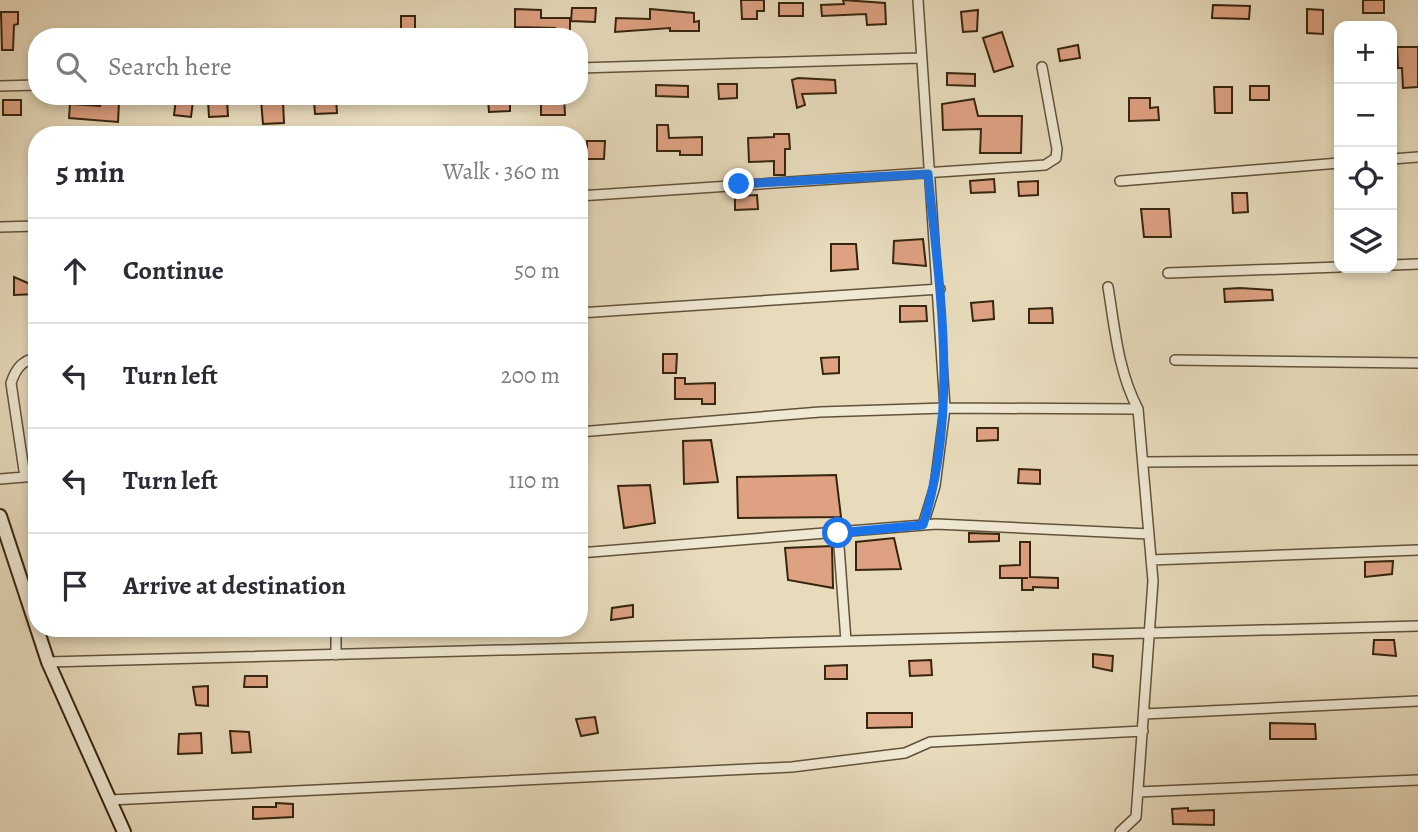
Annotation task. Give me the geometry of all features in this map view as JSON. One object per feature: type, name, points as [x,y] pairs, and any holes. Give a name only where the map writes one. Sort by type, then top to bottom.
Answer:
[{"type":"street","points":[[918,0],[928,174],[940,289],[945,408],[935,486],[923,525]]},
{"type":"street","points":[[588,68],[920,58]]},
{"type":"street","points":[[588,195],[1045,165],[1056,158],[1057,149],[1042,66]]},
{"type":"street","points":[[0,86],[28,85]]},
{"type":"street","points":[[1397,159],[1418,157]]},
{"type":"street","points":[[1120,181],[1334,163]]},
{"type":"street","points":[[0,227],[28,226]]},
{"type":"street","points":[[1397,265],[1418,264]]},
{"type":"street","points":[[1168,273],[1334,267]]},
{"type":"street","points":[[1108,287],[1120,365],[1126,387],[1138,409],[1151,560],[1150,634],[1136,817],[1120,832]]},
{"type":"street","points":[[588,312],[940,289]]},
{"type":"street","points":[[24,477],[11,383],[16,370],[28,360]]},
{"type":"street","points":[[1175,360],[1418,363]]},
{"type":"street","points":[[588,431],[820,412],[945,408],[1138,409]]},
{"type":"street","points":[[1143,462],[1418,460]]},
{"type":"street","points":[[0,479],[28,477]]},
{"type":"street","points":[[0,516],[28,592]]},
{"type":"street","points":[[588,552],[923,525],[1149,534]]},
{"type":"street","points":[[838,533],[846,641]]},
{"type":"street","points":[[1151,560],[1418,550]]},
{"type":"street","points":[[48,662],[1418,626]]},
{"type":"street","points":[[41,637],[48,662],[124,832]]},
{"type":"street","points":[[336,637],[336,655]]},
{"type":"street","points":[[1144,714],[1418,701]]},
{"type":"street","points":[[110,800],[792,767],[905,753],[930,742],[1143,731]]},
{"type":"street","points":[[1138,792],[1418,780]]},
{"type":"building","points":[[741,0],[764,0],[764,11],[757,11],[757,19],[742,19]]},
{"type":"building","points":[[843,0],[885,3],[886,24],[867,25],[866,14],[822,16],[821,5],[844,4]]},
{"type":"building","points":[[1363,0],[1384,0],[1384,13],[1363,13]]},
{"type":"building","points":[[779,3],[803,3],[803,16],[779,16]]},
{"type":"building","points":[[1213,5],[1250,6],[1249,19],[1212,18]]},
{"type":"building","points":[[572,8],[596,8],[595,22],[571,21]]},
{"type":"building","points":[[515,9],[541,10],[541,18],[570,18],[570,28],[515,27]]},
{"type":"building","points":[[650,9],[694,13],[694,22],[699,21],[699,31],[670,31],[670,28],[615,32],[616,18],[650,19]]},
{"type":"building","points":[[1307,9],[1323,10],[1323,34],[1307,33]]},
{"type":"building","points":[[978,10],[977,31],[963,32],[961,12]]},
{"type":"building","points":[[1,12],[18,12],[18,24],[14,25],[13,50],[2,50]]},
{"type":"building","points":[[401,16],[415,16],[415,28],[401,28]]},
{"type":"building","points":[[1002,32],[1013,66],[994,72],[983,38]]},
{"type":"building","points":[[1078,45],[1080,58],[1060,61],[1058,49]]},
{"type":"building","points":[[1397,47],[1418,47],[1418,87],[1403,88],[1402,68],[1398,68]]},
{"type":"building","points":[[947,73],[975,74],[975,86],[947,85]]},
{"type":"building","points":[[792,80],[835,80],[836,93],[802,94],[805,105],[797,108]]},
{"type":"building","points":[[718,84],[737,84],[737,98],[719,99]]},
{"type":"building","points":[[656,85],[688,86],[688,97],[656,96]]},
{"type":"building","points":[[1250,86],[1269,86],[1269,100],[1250,100]]},
{"type":"building","points":[[1214,87],[1232,87],[1232,113],[1215,113]]},
{"type":"building","points":[[1129,98],[1150,98],[1150,108],[1158,107],[1159,120],[1129,121]]},
{"type":"building","points":[[974,99],[978,116],[1022,116],[1021,153],[980,153],[981,129],[943,130],[942,104]]},
{"type":"building","points":[[3,100],[21,100],[21,115],[3,115]]},
{"type":"building","points":[[70,105],[119,105],[118,122],[69,118]]},
{"type":"building","points":[[175,105],[192,105],[191,117],[174,115]]},
{"type":"building","points":[[208,105],[227,105],[228,116],[209,117]]},
{"type":"building","points":[[261,105],[283,105],[284,123],[263,124]]},
{"type":"building","points":[[314,105],[336,105],[337,113],[315,114]]},
{"type":"building","points":[[488,105],[510,105],[510,111],[489,112]]},
{"type":"building","points":[[541,105],[564,105],[565,115],[541,115]]},
{"type":"building","points":[[657,125],[668,125],[669,138],[702,137],[702,155],[657,151]]},
{"type":"building","points":[[774,134],[789,134],[790,149],[785,149],[785,175],[774,175],[774,161],[749,162],[748,138],[774,137]]},
{"type":"building","points":[[588,141],[605,141],[604,159],[588,159]]},
{"type":"building","points":[[994,179],[995,192],[971,193],[970,181]]},
{"type":"building","points":[[1038,181],[1038,195],[1019,196],[1018,182]]},
{"type":"building","points":[[1232,193],[1247,193],[1248,212],[1233,213]]},
{"type":"building","points":[[757,195],[758,209],[735,210],[735,196]]},
{"type":"building","points":[[1141,209],[1169,209],[1171,237],[1144,237]]},
{"type":"building","points":[[923,239],[926,266],[893,263],[894,241]]},
{"type":"building","points":[[831,244],[856,244],[858,269],[831,271]]},
{"type":"building","points":[[14,277],[28,283],[28,294],[14,295]]},
{"type":"building","points":[[1224,289],[1272,290],[1273,300],[1225,302]]},
{"type":"building","points":[[993,301],[994,319],[973,321],[971,303]]},
{"type":"building","points":[[900,306],[926,306],[927,321],[900,322]]},
{"type":"building","points":[[1052,308],[1053,323],[1029,323],[1029,309]]},
{"type":"building","points":[[663,354],[677,354],[676,373],[663,373]]},
{"type":"building","points":[[839,357],[839,373],[823,374],[821,358]]},
{"type":"building","points":[[675,378],[685,378],[685,384],[715,383],[715,404],[702,404],[702,399],[675,399]]},
{"type":"building","points":[[977,428],[998,428],[998,440],[977,441]]},
{"type":"building","points":[[711,440],[718,482],[684,484],[683,441]]},
{"type":"building","points":[[1019,469],[1040,470],[1040,484],[1018,483]]},
{"type":"building","points":[[836,475],[841,517],[738,518],[737,477]]},
{"type":"building","points":[[650,485],[655,523],[624,528],[618,486]]},
{"type":"building","points":[[969,533],[999,534],[999,541],[969,542]]},
{"type":"building","points":[[894,538],[901,569],[856,570],[856,542]]},
{"type":"building","points":[[1020,542],[1030,542],[1030,577],[1058,578],[1058,588],[1033,587],[1033,590],[1022,590],[1022,578],[1000,578],[1000,566],[1020,565]]},
{"type":"building","points":[[832,546],[833,588],[788,580],[785,548]]},
{"type":"building","points":[[1393,561],[1392,574],[1365,577],[1365,562]]},
{"type":"building","points":[[633,605],[633,617],[611,620],[612,608]]},
{"type":"building","points":[[1374,640],[1394,640],[1396,656],[1373,654]]},
{"type":"building","points":[[1093,654],[1113,656],[1112,671],[1093,667]]},
{"type":"building","points":[[931,660],[932,675],[910,676],[909,661]]},
{"type":"building","points":[[847,665],[847,679],[825,679],[825,666]]},
{"type":"building","points":[[245,676],[267,676],[267,687],[244,687]]},
{"type":"building","points":[[208,686],[208,706],[196,705],[193,687]]},
{"type":"building","points":[[867,713],[912,713],[912,727],[867,728]]},
{"type":"building","points":[[595,717],[598,733],[581,736],[576,719]]},
{"type":"building","points":[[1270,723],[1315,724],[1316,739],[1270,739]]},
{"type":"building","points":[[230,731],[249,732],[251,752],[232,753]]},
{"type":"building","points":[[201,733],[202,753],[178,754],[179,734]]},
{"type":"building","points":[[276,803],[293,804],[293,817],[253,819],[253,807],[276,807]]},
{"type":"building","points":[[1188,808],[1188,811],[1214,810],[1214,825],[1173,824],[1172,809]]},
{"type":"route","points":[[739,184],[928,174],[940,289],[945,408],[935,486],[923,525],[838,533]]}]
